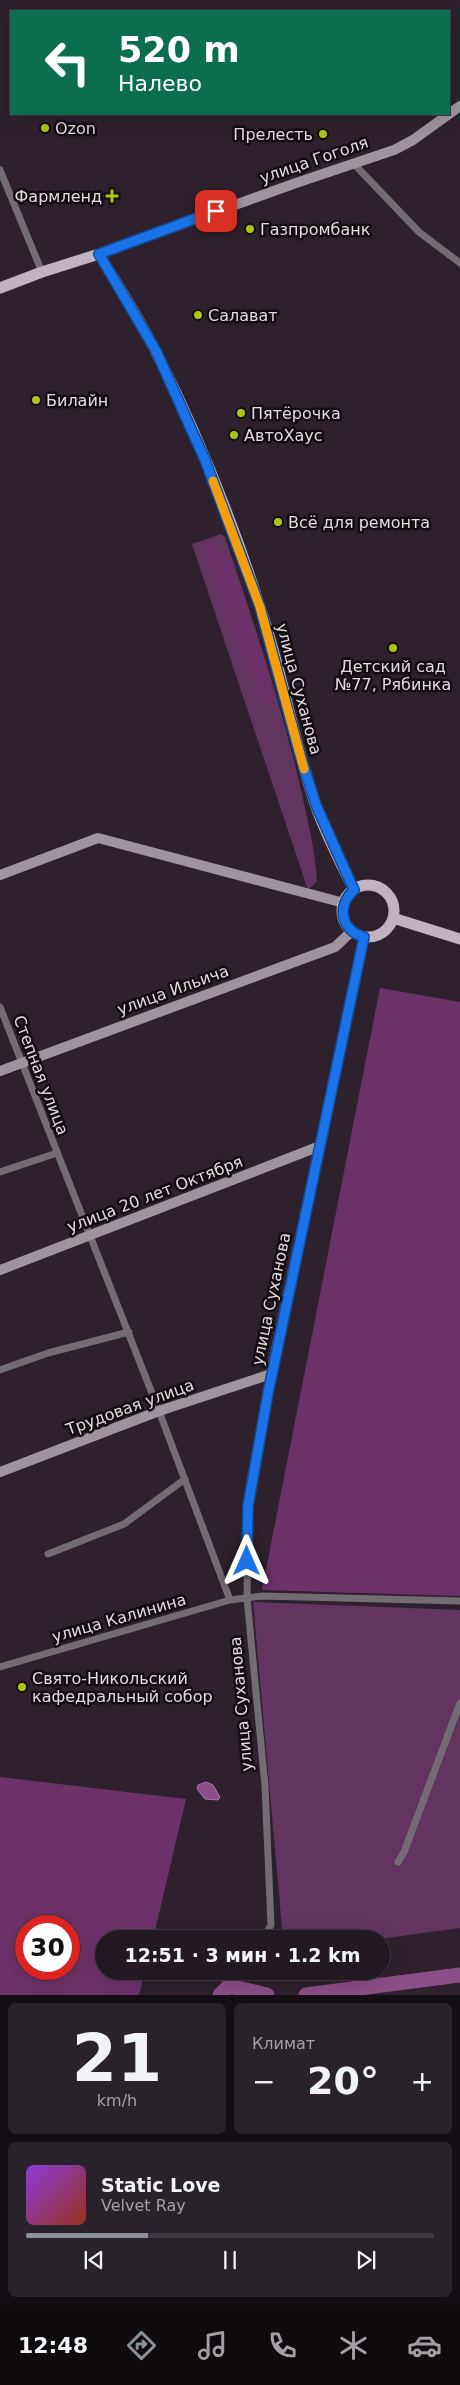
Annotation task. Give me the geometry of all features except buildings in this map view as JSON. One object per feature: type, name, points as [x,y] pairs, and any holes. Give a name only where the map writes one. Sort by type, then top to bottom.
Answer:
[{"type":"main road","name":"улица Гоголя","points":[[0,288],[394,150],[413,140],[448,115]]},
{"type":"main road","name":"улица Суханова","points":[[99,254],[156,351],[205,460],[260,607],[298,748],[316,805],[354,890]]},
{"type":"main road","points":[[0,875],[98,838],[344,903]]},
{"type":"main road","points":[[370,885],[386,892],[394,907],[393,918],[386,930],[379,935],[364,937],[352,931],[344,920],[344,903],[354,890],[370,885]]},
{"type":"main road","points":[[393,918],[460,940]]},
{"type":"main road","name":"улица Ильича","points":[[0,1071],[335,947],[352,931]]},
{"type":"main road","name":"улица Суханова","points":[[272,1374],[364,937]]},
{"type":"main road","name":"улица 20 лет Октября","points":[[0,1270],[320,1146]]},
{"type":"main road","name":"Трудовая улица","points":[[0,1472],[159,1411],[272,1374]]},
{"type":"street","points":[[353,163],[419,232],[460,263]]},
{"type":"street","points":[[0,170],[42,272]]},
{"type":"street","name":"Степная улица","points":[[0,1008],[159,1411],[230,1600]]},
{"type":"street","name":"Степная улица","points":[[0,1172],[57,1153]]},
{"type":"street","points":[[0,1370],[48,1353],[128,1332]]},
{"type":"street","name":"улица Суханова","points":[[269,1930],[271,1926],[265,1786],[247,1598],[248,1506],[272,1374]]},
{"type":"street","points":[[48,1554],[124,1524],[185,1479]]},
{"type":"street","name":"улица Калинина","points":[[0,1667],[230,1600],[262,1596],[460,1600]]},
{"type":"street","points":[[398,1862],[404,1852],[460,1703]]},
{"type":"shaded area","points":[[221,534],[225,537],[265,658],[299,781],[316,868],[317,881],[308,890],[192,544]]},
{"type":"shaded area","points":[[209,543],[217,544],[230,560],[270,676],[274,700],[269,705],[262,703],[245,664],[203,547]]},
{"type":"shaded area","points":[[380,988],[460,1002],[460,1596],[262,1590]]},
{"type":"shaded area","points":[[253,1602],[460,1610],[460,1928],[390,1938],[390,1930],[282,1930]]},
{"type":"shaded area","points":[[0,1777],[186,1799],[155,1930],[95,1930],[95,1980],[143,1980],[139,1995],[0,1995]]},
{"type":"shaded area","points":[[206,1782],[213,1785],[220,1797],[218,1800],[205,1799],[197,1789],[198,1785]]},
{"type":"waterway","points":[[306,1995],[460,1975]]},
{"type":"waterway","points":[[220,1995],[229,1986],[267,1995]]},
{"type":"slow traffic","points":[[213,481],[260,607],[304,769]]},
{"type":"place","name":"Ozon","points":[[45,128]]},
{"type":"place","name":"Прелесть","points":[[323,134]]},
{"type":"place","name":"Фармленд","points":[[112,196]]},
{"type":"place","name":"Газпромбанк","points":[[250,229]]},
{"type":"place","name":"Салават","points":[[198,315]]},
{"type":"place","name":"Билайн","points":[[36,400]]},
{"type":"place","name":"Пятёрочка","points":[[241,413]]},
{"type":"place","name":"АвтоХаус","points":[[234,435]]},
{"type":"place","name":"Всё для ремонта","points":[[278,522]]},
{"type":"place","name":"Детский сад №77, Рябинка","points":[[393,648]]},
{"type":"place","name":"Свято-Никольский кафедральный собор","points":[[22,1687]]},
{"type":"route","points":[[216,211],[99,254],[156,351],[205,460],[260,607],[298,748],[316,805],[354,890],[344,903],[342,912],[344,920],[348,928],[364,937],[268,1393],[248,1506],[247,1561]]}]
